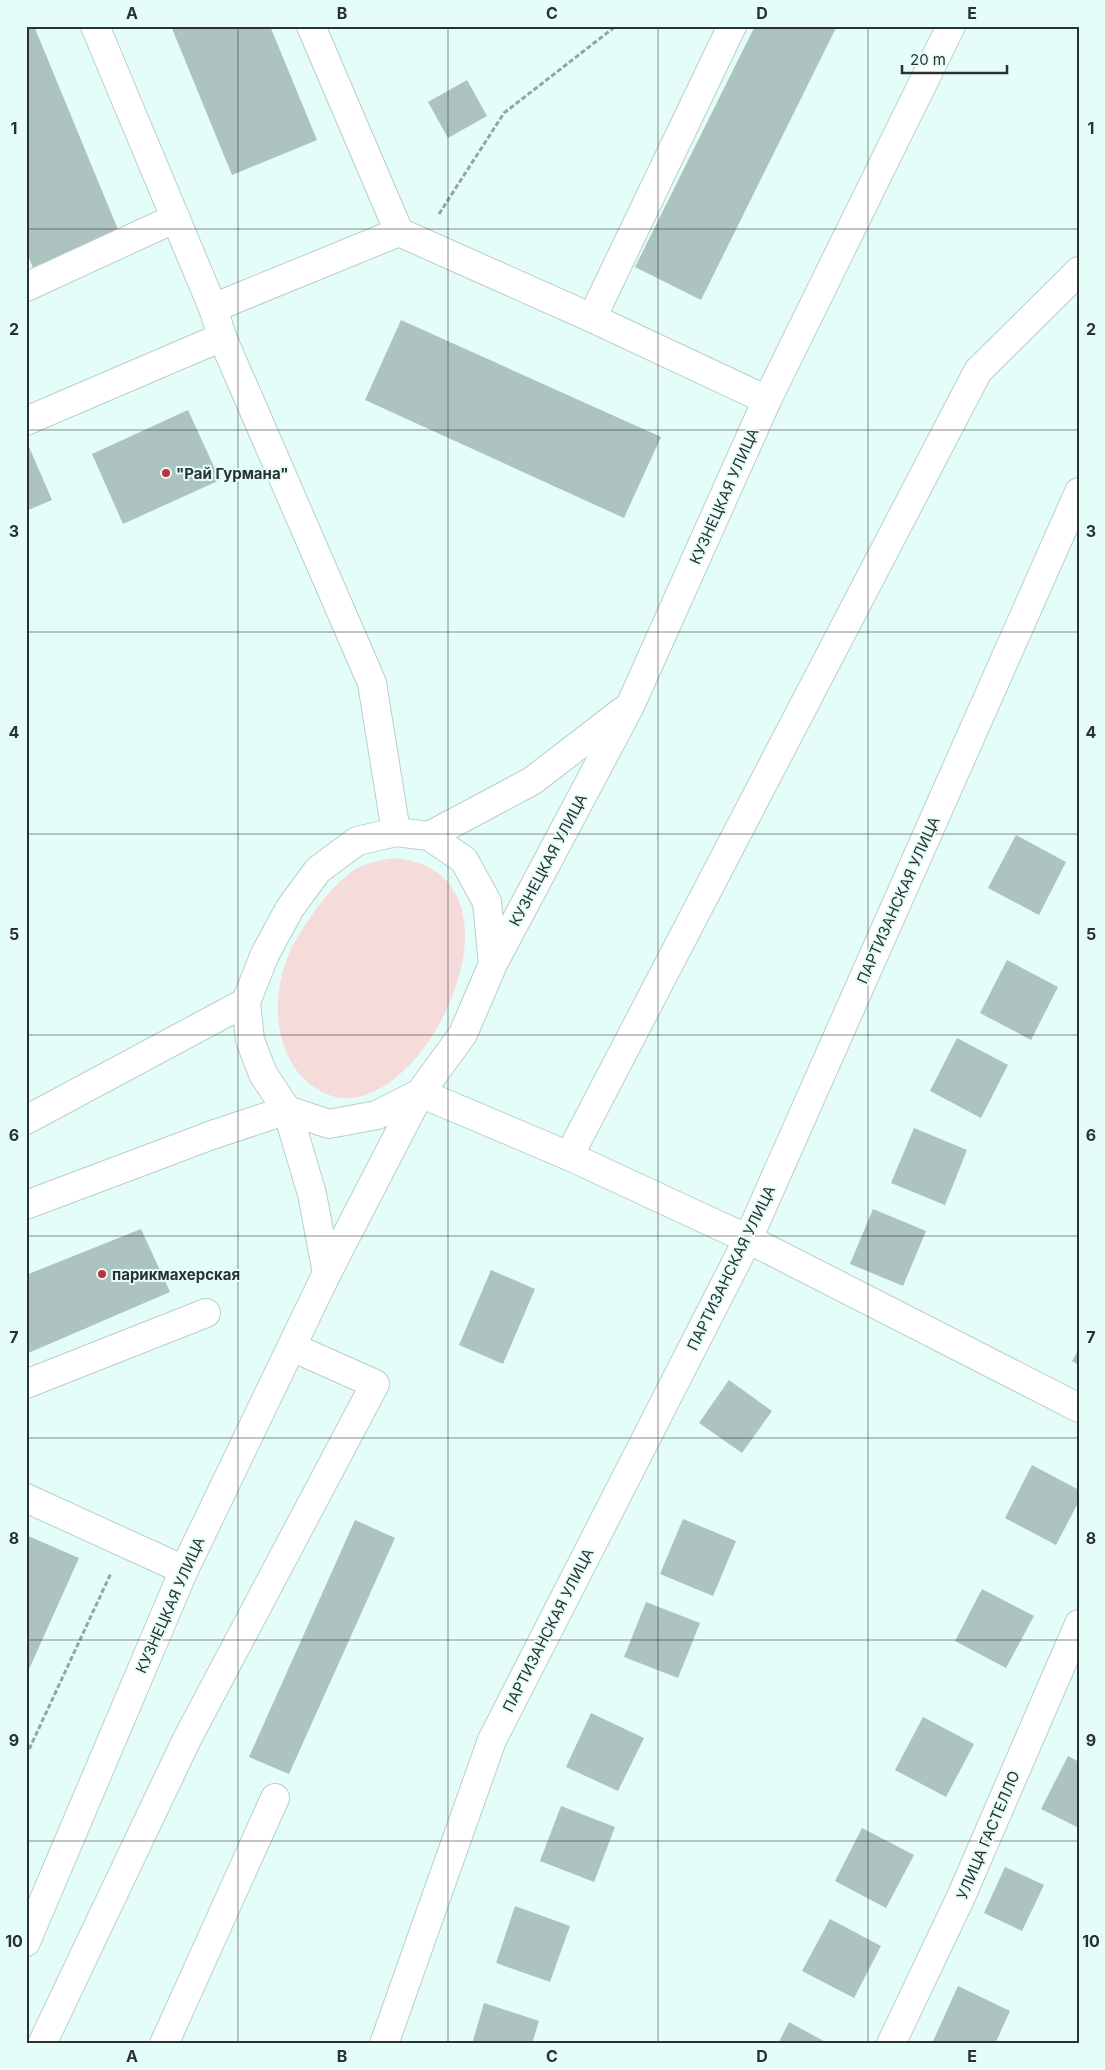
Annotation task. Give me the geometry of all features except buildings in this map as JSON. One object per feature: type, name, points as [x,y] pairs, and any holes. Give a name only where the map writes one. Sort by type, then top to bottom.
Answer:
[{"type":"street","points":[[95,26],[213,308],[222,337],[372,683],[396,832]]},
{"type":"street","points":[[311,26],[410,237],[592,318],[767,400]]},
{"type":"street","points":[[592,318],[732,26]]},
{"type":"street","name":"КУЗНЕЦКАЯ УЛИЦА","points":[[26,1942],[184,1570],[327,1273],[420,1093],[463,1034],[493,964],[630,706],[767,400],[951,26]]},
{"type":"street","points":[[26,287],[176,218]]},
{"type":"street","points":[[213,308],[410,237]]},
{"type":"street","points":[[569,1156],[978,371],[1079,271]]},
{"type":"street","points":[[26,420],[222,337]]},
{"type":"street","name":"ПАРТИЗАНСКАЯ УЛИЦА","points":[[384,2044],[492,1740],[748,1239],[1079,492]]},
{"type":"street","points":[[429,836],[532,781],[630,706]]},
{"type":"street","points":[[327,1273],[312,1194],[286,1110],[264,1074],[250,1040],[246,1002],[265,954],[290,908],[318,870],[357,842],[396,832],[429,836],[464,860],[487,902],[493,964]]},
{"type":"street","points":[[26,1120],[246,1002]]},
{"type":"street","points":[[26,1205],[203,1138],[286,1110],[329,1124],[377,1115],[420,1093],[569,1156],[748,1239],[1079,1408]]},
{"type":"street","points":[[26,1384],[206,1313]]},
{"type":"street","points":[[42,2044],[187,1738],[375,1384],[292,1346]]},
{"type":"street","points":[[26,1498],[184,1570]]},
{"type":"street","name":"УЛИЦА ГАСТЕЛЛО","points":[[891,2044],[960,1899],[1079,1624]]},
{"type":"street","points":[[164,2044],[275,1798]]},
{"type":"path","points":[[410,237],[504,113],[616,26]]},
{"type":"path","points":[[26,1756],[125,1542]]},
{"type":"shaded area","points":[[393,858],[439,874],[461,907],[464,950],[452,998],[427,1043],[395,1078],[359,1097],[322,1092],[305,1080],[293,1064],[284,1046],[279,1027],[278,1006],[280,985],[285,965],[292,947],[310,917],[341,880],[360,867]]},
{"type":"place","name":"\"Рай Гурмана\"","points":[[166,473]]},
{"type":"place","name":"парикмахерская","points":[[102,1274]]}]
